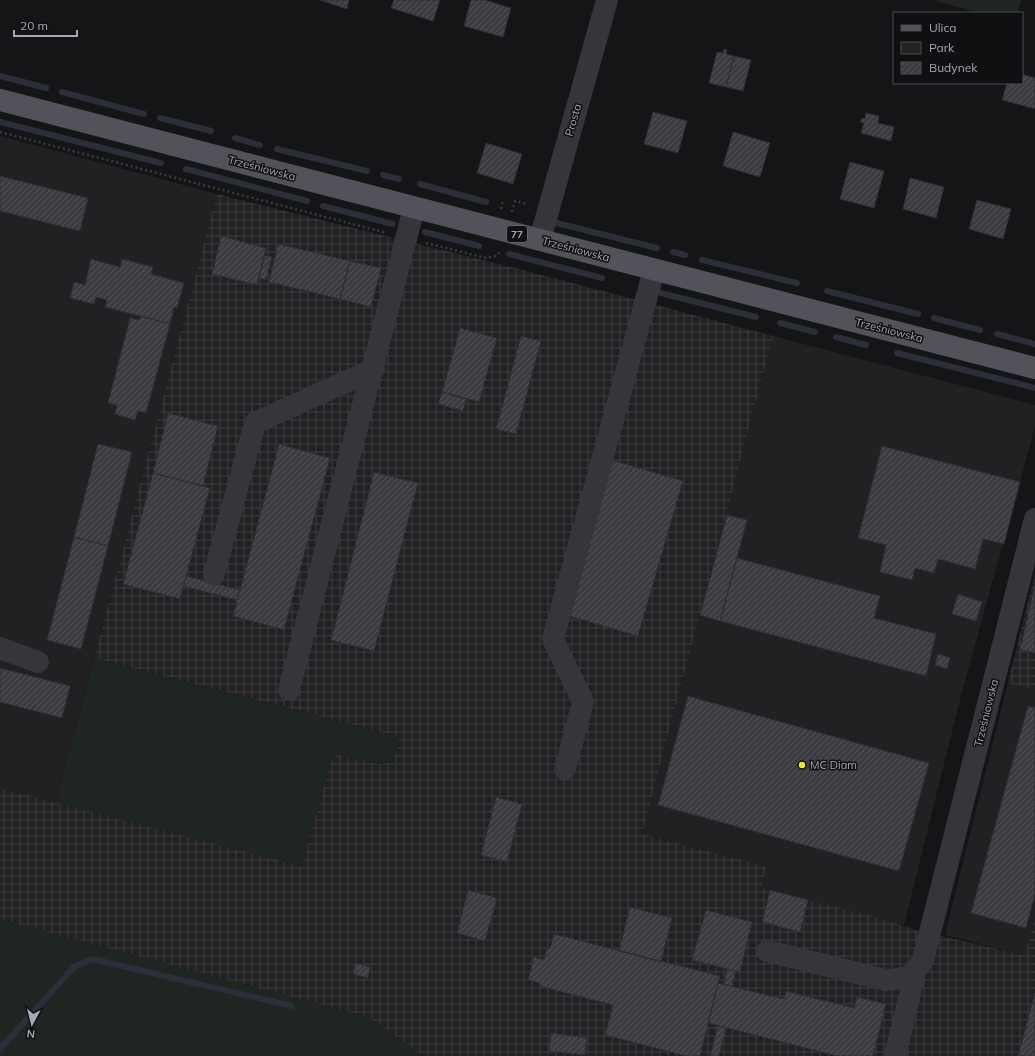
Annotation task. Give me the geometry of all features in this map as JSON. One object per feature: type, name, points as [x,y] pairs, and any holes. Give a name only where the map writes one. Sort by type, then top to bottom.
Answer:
[{"type":"main road","name":"Trześniowska","points":[[0,100],[1035,368]]},
{"type":"street","name":"Prosta","points":[[540,240],[607,0]]},
{"type":"street","points":[[289,690],[374,369],[414,208]]},
{"type":"street","points":[[565,769],[583,702],[553,639],[654,270]]},
{"type":"street","points":[[214,574],[255,423],[374,369]]},
{"type":"street","name":"Trześniowska","points":[[895,1056],[916,973],[923,960],[937,907],[1035,520]]},
{"type":"street","points":[[0,648],[38,662]]},
{"type":"street","points":[[767,951],[886,980],[902,979],[916,973]]},
{"type":"path","points":[[0,132],[406,238],[492,258],[501,251],[508,231],[515,201],[548,209]]},
{"type":"shaded area","points":[[0,136],[217,194],[55,803],[0,788]]},
{"type":"shaded area","points":[[217,194],[523,270],[773,336],[642,834],[766,866],[761,888],[884,919],[919,931],[1025,955],[1035,916],[1035,1056],[423,1056],[368,1017],[0,921],[0,788],[302,866],[331,760],[335,754],[381,764],[393,761],[400,737],[94,658]]},
{"type":"shaded area","points":[[773,336],[1035,405],[1035,427],[961,696],[904,925],[760,888],[766,866],[642,834]]},
{"type":"shaded area","points":[[1035,573],[1035,690],[1008,683]]},
{"type":"shaded area","points":[[1008,683],[1035,690],[1035,916],[1025,955],[945,935]]},
{"type":"green space","points":[[932,0],[1021,0],[1018,12],[975,12]]},
{"type":"green space","points":[[94,658],[400,737],[392,761],[381,764],[336,755],[331,760],[302,866],[55,803]]},
{"type":"green space","points":[[0,919],[368,1017],[423,1056],[0,1056]]},
{"type":"building","points":[[320,0],[349,0],[347,9]]},
{"type":"building","points":[[394,0],[440,0],[433,21],[391,8]]},
{"type":"building","points":[[471,0],[485,0],[511,8],[503,37],[464,26]]},
{"type":"building","points":[[724,49],[727,50],[726,54],[734,56],[726,87],[709,83],[717,52],[723,53]]},
{"type":"building","points":[[734,56],[751,60],[743,91],[726,87]]},
{"type":"building","points":[[1023,74],[1035,78],[1035,109],[1002,100],[1007,84],[1023,84]]},
{"type":"building","points":[[653,112],[687,121],[678,153],[644,144]]},
{"type":"building","points":[[866,113],[879,116],[878,123],[894,127],[891,141],[861,133],[864,123],[860,122],[862,118],[865,119]]},
{"type":"building","points":[[733,132],[770,143],[760,177],[723,166]]},
{"type":"building","points":[[486,143],[522,154],[513,184],[477,173]]},
{"type":"building","points":[[850,162],[884,171],[874,208],[840,199]]},
{"type":"building","points":[[0,176],[88,198],[80,231],[0,211]]},
{"type":"building","points":[[910,178],[944,187],[936,218],[903,209]]},
{"type":"building","points":[[977,200],[1011,209],[1003,239],[969,229]]},
{"type":"building","points":[[221,236],[266,248],[257,285],[212,274]]},
{"type":"building","points":[[278,244],[350,261],[340,299],[269,282]]},
{"type":"building","points":[[265,255],[272,257],[266,280],[259,278]]},
{"type":"building","points":[[91,259],[120,267],[122,259],[153,267],[151,274],[184,283],[177,308],[174,307],[170,324],[105,307],[107,300],[96,297],[94,304],[70,298],[74,282],[85,285]]},
{"type":"building","points":[[350,261],[381,268],[371,307],[340,299]]},
{"type":"building","points":[[141,316],[170,324],[146,413],[138,411],[135,420],[115,414],[117,405],[108,403],[130,318],[139,320]]},
{"type":"building","points":[[460,328],[497,338],[479,402],[442,392]]},
{"type":"building","points":[[521,336],[541,341],[516,434],[496,429]]},
{"type":"building","points":[[442,392],[466,399],[463,411],[438,404]]},
{"type":"building","points":[[168,413],[218,426],[203,486],[153,473]]},
{"type":"building","points":[[98,444],[132,452],[108,546],[74,537]]},
{"type":"building","points":[[279,444],[330,458],[284,630],[233,616]]},
{"type":"building","points":[[882,446],[1020,482],[1004,544],[983,539],[975,569],[938,559],[934,573],[915,568],[912,580],[880,572],[886,545],[858,538]]},
{"type":"building","points":[[612,460],[683,481],[638,636],[566,615]]},
{"type":"building","points":[[374,472],[418,483],[374,651],[331,640]]},
{"type":"building","points":[[153,473],[210,488],[180,599],[123,584]]},
{"type":"building","points":[[727,515],[747,520],[720,621],[700,615]]},
{"type":"building","points":[[74,537],[108,546],[81,649],[47,640]]},
{"type":"building","points":[[737,558],[880,596],[874,618],[936,634],[926,676],[720,621]]},
{"type":"building","points":[[186,576],[240,590],[237,600],[183,586]]},
{"type":"building","points":[[1035,584],[1035,653],[1020,650]]},
{"type":"building","points":[[958,594],[982,602],[976,621],[952,614]]},
{"type":"building","points":[[938,654],[950,658],[947,669],[935,665]]},
{"type":"building","points":[[0,668],[70,686],[62,718],[0,702]]},
{"type":"building","points":[[688,696],[929,763],[899,871],[658,805]]},
{"type":"building","points":[[1028,706],[1035,708],[1035,894],[1026,928],[971,913]]},
{"type":"building","points":[[496,797],[522,804],[507,862],[481,855]]},
{"type":"building","points":[[468,890],[497,898],[485,941],[457,933]]},
{"type":"building","points":[[770,890],[808,900],[800,932],[762,922]]},
{"type":"building","points":[[630,907],[672,918],[661,962],[619,951]]},
{"type":"building","points":[[706,910],[752,922],[740,972],[692,960]]},
{"type":"building","points":[[554,934],[720,976],[700,1056],[686,1056],[605,1035],[613,1005],[539,986],[540,983],[528,980],[534,957],[544,960],[547,948],[550,949]]},
{"type":"building","points":[[355,963],[370,967],[368,978],[353,974]]},
{"type":"building","points":[[727,969],[736,971],[732,986],[724,984]]},
{"type":"building","points":[[718,983],[784,999],[786,991],[854,1008],[857,997],[886,1004],[873,1056],[837,1056],[708,1023]]},
{"type":"building","points":[[1035,993],[1035,1056],[1018,1056]]},
{"type":"building","points":[[718,1026],[726,1028],[719,1056],[710,1056]]},
{"type":"building","points":[[551,1033],[587,1038],[585,1055],[549,1051]]},
{"type":"waterway","points":[[0,76],[46,88]]},
{"type":"waterway","points":[[62,92],[144,114]]},
{"type":"waterway","points":[[160,118],[211,131]]},
{"type":"waterway","points":[[0,122],[161,163]]},
{"type":"waterway","points":[[235,138],[260,145]]},
{"type":"waterway","points":[[277,149],[367,171]]},
{"type":"waterway","points":[[186,169],[307,201]]},
{"type":"waterway","points":[[383,175],[399,179]]},
{"type":"waterway","points":[[420,184],[486,202]]},
{"type":"waterway","points":[[323,206],[393,224]]},
{"type":"waterway","points":[[557,223],[657,248]]},
{"type":"waterway","points":[[425,232],[479,246]]},
{"type":"waterway","points":[[673,252],[685,255]]},
{"type":"waterway","points":[[509,254],[602,278]]},
{"type":"waterway","points":[[702,260],[797,283]]},
{"type":"waterway","points":[[653,291],[756,317]]},
{"type":"waterway","points":[[827,291],[918,314]]},
{"type":"waterway","points":[[934,318],[980,330]]},
{"type":"waterway","points":[[780,323],[815,332]]},
{"type":"waterway","points":[[997,334],[1035,344]]},
{"type":"waterway","points":[[836,337],[866,345]]},
{"type":"waterway","points":[[897,353],[1035,388]]},
{"type":"waterway","points":[[0,1049],[74,967],[92,959],[292,1006]]},
{"type":"place","name":"MC Diam","points":[[802,765]]}]
